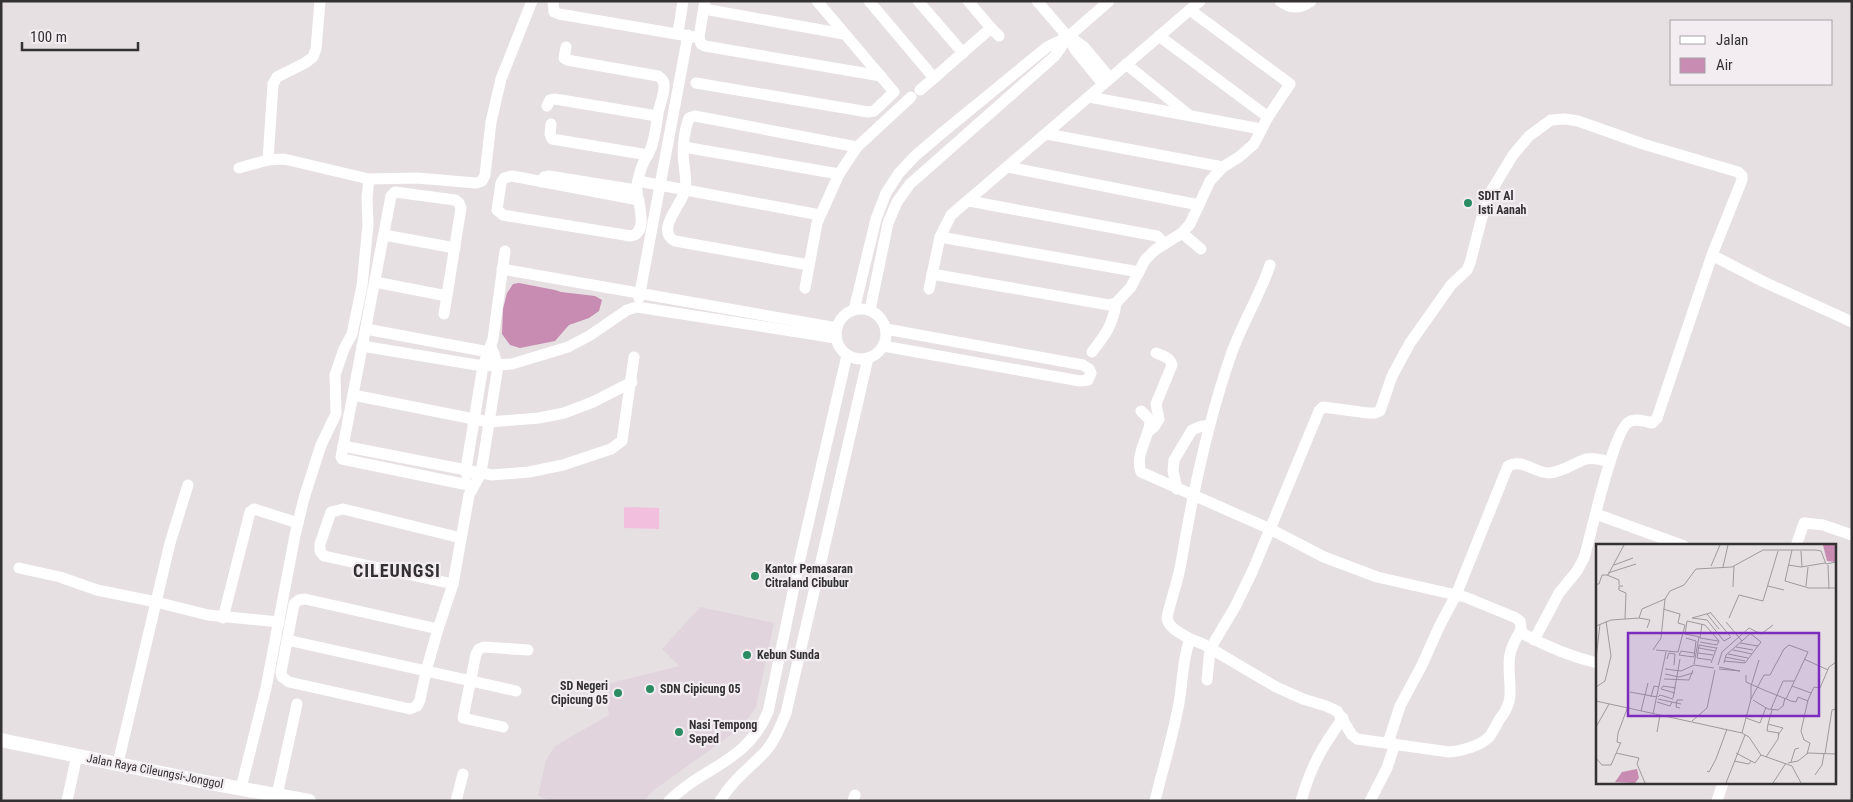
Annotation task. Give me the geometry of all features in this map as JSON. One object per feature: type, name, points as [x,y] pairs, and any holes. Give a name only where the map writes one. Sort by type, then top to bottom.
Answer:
[{"type":"main road","name":"Jalan Raya Cileungsi-Jonggol","points":[[1,740],[307,800]]},
{"type":"street","points":[[268,160],[273,84],[277,77],[313,57],[316,49],[320,1]]},
{"type":"street","points":[[239,168],[268,160],[284,159],[369,179],[417,178],[476,183],[482,181],[493,110],[501,79],[532,1]]},
{"type":"street","points":[[552,1],[554,12],[559,14],[688,35],[705,46],[880,76]]},
{"type":"street","points":[[683,1],[688,35]]},
{"type":"street","points":[[696,83],[868,112],[874,110],[894,92],[817,1]]},
{"type":"street","points":[[918,1],[962,53]]},
{"type":"street","points":[[805,288],[817,223],[839,174],[857,147],[962,53],[995,32],[968,1]]},
{"type":"street","points":[[1038,1],[1068,36],[1084,47],[1106,81]]},
{"type":"street","points":[[929,289],[940,237],[951,215],[1200,1]]},
{"type":"street","points":[[1280,1],[1285,5],[1295,8],[1311,1]]},
{"type":"street","points":[[872,2],[934,78]]},
{"type":"street","points":[[854,310],[876,219],[886,193],[900,173],[915,156],[1046,47],[1068,36],[1107,2]]},
{"type":"street","points":[[637,307],[688,35],[704,5],[844,34]]},
{"type":"street","points":[[932,274],[1110,305],[1116,303],[1131,287],[1145,260],[1164,242],[1182,233],[1195,215],[1210,181],[1223,167],[1240,157],[1254,144],[1261,129],[1290,84],[1190,10]]},
{"type":"street","points":[[870,310],[888,224],[897,202],[910,184],[1055,56],[1068,36]]},
{"type":"street","points":[[1159,36],[1268,118]]},
{"type":"street","points":[[566,47],[564,58],[567,60],[658,76],[663,80],[665,85],[657,116],[656,132],[648,155],[641,167],[638,190],[641,214],[640,230],[637,234],[631,236],[503,215],[497,210],[501,183],[504,178],[512,176],[541,182],[544,177],[548,176],[638,190],[661,185],[820,215]]},
{"type":"street","points":[[1126,64],[1191,116]]},
{"type":"street","points":[[1089,97],[1261,129]]},
{"type":"street","points":[[548,106],[550,100],[555,99],[657,116]]},
{"type":"street","points":[[809,265],[675,241],[670,238],[668,222],[680,204],[685,189],[684,147],[686,124],[689,118],[695,116],[857,147]]},
{"type":"street","points":[[1207,680],[1210,650],[1250,578],[1319,410],[1323,407],[1375,413],[1380,410],[1392,376],[1410,343],[1451,285],[1467,270],[1487,198],[1513,155],[1529,136],[1543,125],[1558,119],[1578,121],[1643,144],[1674,152],[1740,174],[1742,180],[1712,255],[1658,418],[1652,422],[1630,421],[1625,425],[1610,462],[1584,558],[1577,571],[1560,593],[1534,640]]},
{"type":"street","points":[[551,124],[550,134],[552,139],[648,155]]},
{"type":"street","points":[[1047,134],[1223,167]]},
{"type":"street","points":[[684,147],[839,174]]},
{"type":"street","points":[[1008,167],[1199,205]]},
{"type":"street","points":[[241,788],[266,688],[298,524],[321,446],[336,414],[335,375],[344,348],[352,334],[362,286],[368,225],[366,197],[369,179]]},
{"type":"street","points":[[444,314],[461,208],[459,203],[455,200],[395,192],[391,196],[341,454],[342,459],[470,489]]},
{"type":"street","points":[[969,201],[1157,236],[1164,242]]},
{"type":"street","points":[[1182,233],[1201,249]]},
{"type":"street","points":[[384,235],[455,248]]},
{"type":"street","points":[[940,237],[1139,272]]},
{"type":"street","points":[[438,629],[305,599],[298,600],[294,604],[281,672],[282,678],[289,682],[410,709],[417,706],[438,629],[453,584],[462,538],[470,489],[466,470],[476,420],[483,366],[491,351],[505,251]]},
{"type":"street","points":[[1712,255],[1762,281],[1852,322]]},
{"type":"street","points":[[1141,411],[1149,419],[1150,424],[1140,457],[1139,465],[1141,472],[1194,497],[1270,529],[1324,557],[1377,577],[1472,600],[1520,621],[1520,632],[1514,641],[1509,658],[1510,696],[1508,707],[1490,736],[1457,752],[1443,752],[1354,738],[1338,712],[1276,687],[1174,629],[1167,622],[1173,589],[1181,565],[1190,512],[1194,497],[1209,425],[1232,351],[1270,265]]},
{"type":"street","points":[[502,270],[640,293],[836,333]]},
{"type":"street","points":[[375,282],[447,296]]},
{"type":"street","points":[[1092,352],[1110,327],[1114,318],[1116,303]]},
{"type":"street","points":[[362,346],[483,366],[498,366],[540,357],[568,347],[589,336],[627,310],[637,307],[796,326]]},
{"type":"street","points":[[854,310],[870,310],[881,318],[886,329],[887,336],[884,346],[877,354],[868,358],[857,359],[847,355],[840,347],[836,333],[844,315],[854,310]]},
{"type":"street","points":[[366,329],[491,351]]},
{"type":"street","points":[[884,346],[1080,381],[1088,380],[1091,372],[1083,364],[886,329]]},
{"type":"street","points":[[470,489],[481,473],[498,366],[491,351]]},
{"type":"street","points":[[1149,431],[1154,428],[1159,419],[1156,404],[1172,365],[1171,361],[1165,356],[1156,353]]},
{"type":"street","points":[[669,801],[679,790],[731,758],[745,747],[756,735],[768,712],[799,563],[847,355]]},
{"type":"street","points":[[343,446],[492,475],[529,472],[563,465],[611,449],[622,441],[632,382],[634,357]]},
{"type":"street","points":[[720,801],[735,781],[764,753],[779,731],[786,712],[868,358]]},
{"type":"street","points":[[353,396],[489,422],[539,418],[564,413],[593,402],[632,382]]},
{"type":"street","points":[[1177,489],[1173,471],[1174,460],[1192,430],[1209,425]]},
{"type":"street","points":[[1370,801],[1387,768],[1400,706],[1456,596],[1508,466],[1516,463],[1550,473],[1586,459],[1594,458],[1610,462]]},
{"type":"street","points":[[118,763],[170,544],[188,485]]},
{"type":"street","points":[[224,618],[250,512],[254,510],[298,524]]},
{"type":"street","points":[[453,584],[324,556],[320,551],[320,544],[331,512],[343,510],[462,538]]},
{"type":"street","points":[[1596,514],[1678,544]]},
{"type":"street","points":[[1797,544],[1804,523],[1823,525],[1852,535]]},
{"type":"street","points":[[806,538],[824,544]]},
{"type":"street","points":[[19,568],[60,577],[97,590],[224,618],[279,622]]},
{"type":"street","points":[[791,607],[809,610]]},
{"type":"street","points":[[1520,632],[1561,653],[1581,660],[1596,662]]},
{"type":"street","points":[[1155,801],[1176,722],[1182,670],[1190,638]]},
{"type":"street","points":[[287,640],[516,691]]},
{"type":"street","points":[[503,727],[463,718],[476,654],[481,648],[528,650]]},
{"type":"street","points":[[277,795],[297,704]]},
{"type":"street","points":[[1301,801],[1320,750],[1343,718]]},
{"type":"street","points":[[67,801],[77,756]]},
{"type":"street","points":[[456,801],[463,774]]},
{"type":"street","points":[[1717,801],[1722,784]]},
{"type":"shaded area","points":[[624,507],[659,508],[659,529],[624,528]]},
{"type":"shaded area","points":[[700,607],[774,623],[756,707],[742,727],[654,790],[644,801],[551,801],[538,796],[546,760],[555,746],[609,715],[603,685],[679,666],[662,649]]},
{"type":"water","points":[[519,283],[561,292],[595,296],[602,300],[599,311],[589,318],[569,325],[555,341],[520,348],[510,345],[502,334],[503,309],[507,293],[513,284]]},
{"type":"place","name":"SDIT Al Isti Aanah","points":[[1468,203]]},
{"type":"place","name":"Kantor Pemasaran Citraland Cibubur","points":[[755,576]]},
{"type":"place","name":"Kebun Sunda","points":[[747,655]]},
{"type":"place","name":"SDN Cipicung 05","points":[[650,689]]},
{"type":"place","name":"SD Negeri Cipicung 05","points":[[618,693]]},
{"type":"place","name":"Nasi Tempong Seped","points":[[679,732]]},
{"type":"district","name":"CILEUNGSI","points":[[397,570]]}]
